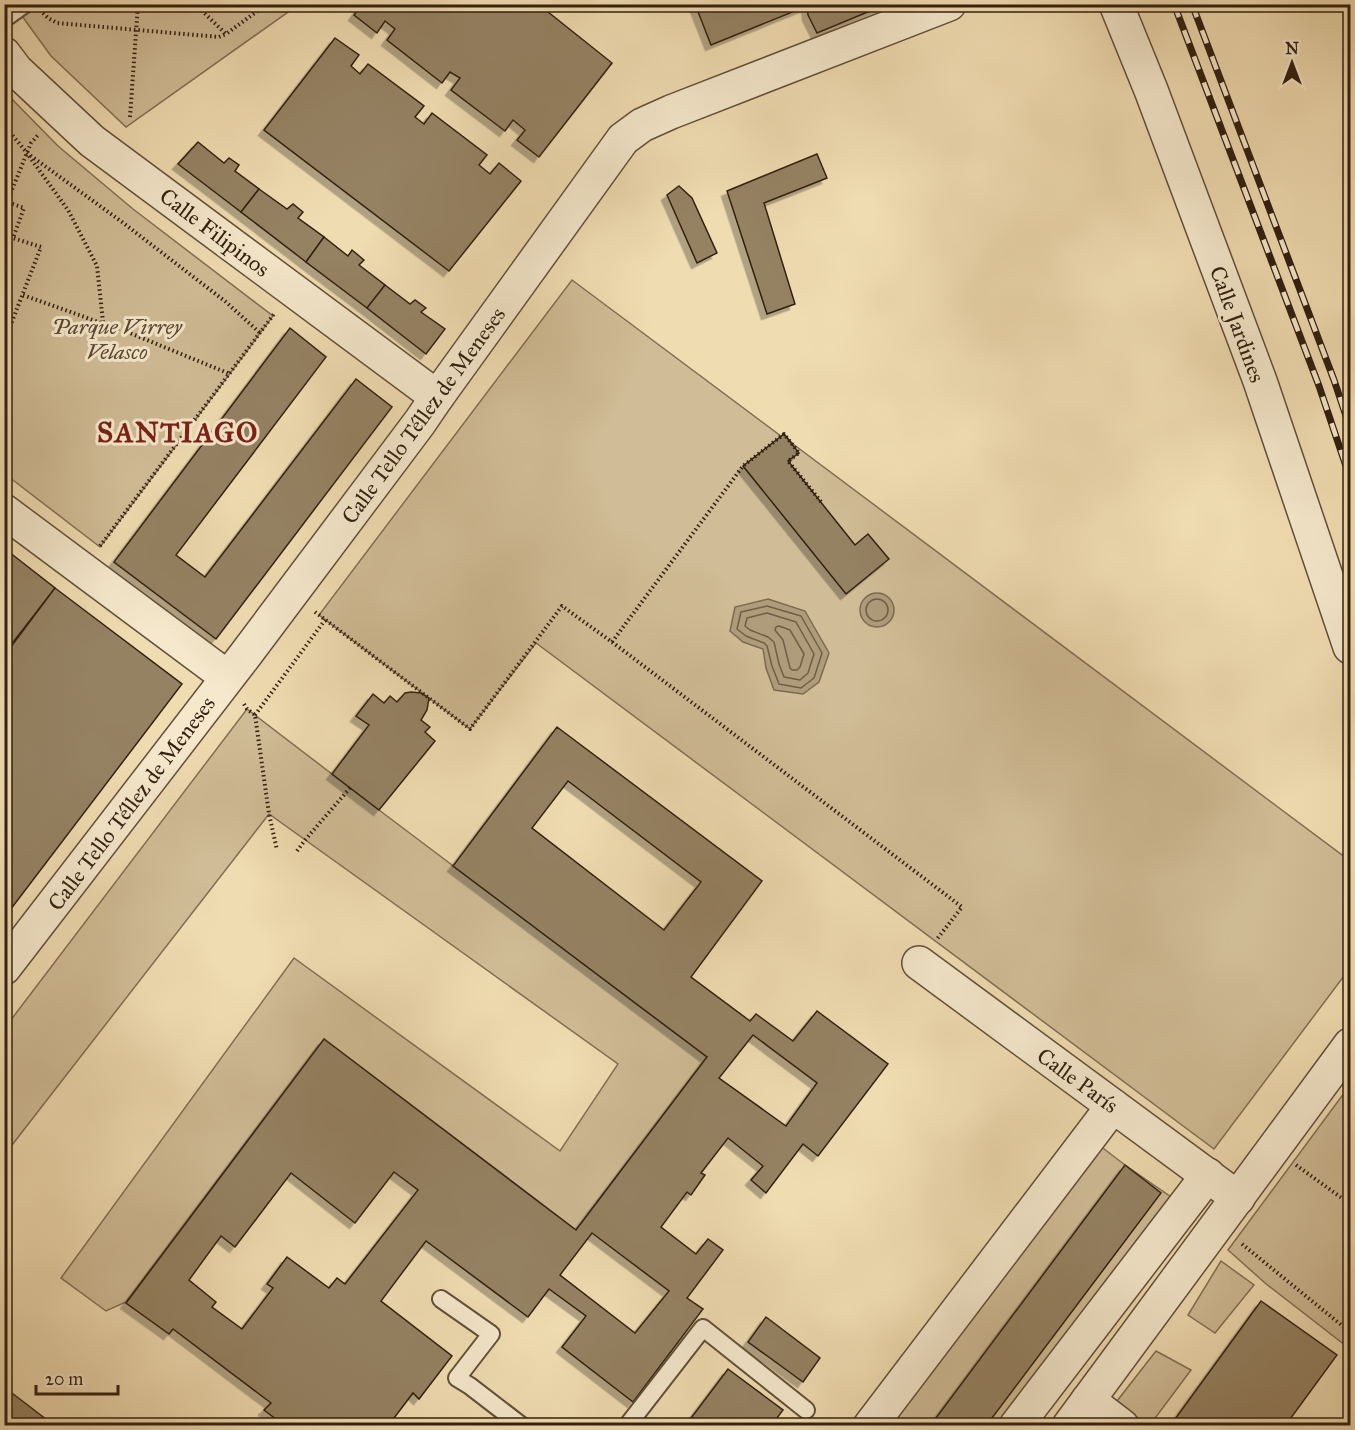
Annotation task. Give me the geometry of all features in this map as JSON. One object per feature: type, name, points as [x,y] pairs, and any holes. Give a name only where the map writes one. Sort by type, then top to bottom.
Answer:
[{"type":"street","name":"Calle Tello Téllez de Meneses","points":[[4,968],[420,422],[623,139],[642,124],[949,4]]},
{"type":"street","name":"Calle Jardines","points":[[1116,4],[1260,381],[1350,647]]},
{"type":"street","name":"Calle Filipinos","points":[[4,54],[16,70],[92,141],[437,397]]},
{"type":"street","points":[[4,512],[227,677]]},
{"type":"street","name":"Calle París","points":[[919,963],[1238,1198]]},
{"type":"street","points":[[1122,1425],[1079,1413],[1350,1046]]},
{"type":"street","points":[[870,1425],[1113,1106]]},
{"type":"street","points":[[1016,1425],[1208,1175]]},
{"type":"lane","points":[[4,19],[25,4]]},
{"type":"lane","points":[[441,1299],[491,1334],[457,1378],[522,1425]]},
{"type":"lane","points":[[627,1425],[703,1328],[806,1410]]},
{"type":"path","points":[[130,117],[138,4]]},
{"type":"path","points":[[195,4],[226,34]]},
{"type":"path","points":[[41,11],[57,23],[219,37],[267,4]]},
{"type":"path","points":[[4,342],[41,248],[13,238],[24,208],[6,202],[31,142],[60,111]]},
{"type":"path","points":[[4,124],[68,210],[97,266],[103,322],[230,374]]},
{"type":"path","points":[[27,153],[226,302],[260,333]]},
{"type":"path","points":[[84,571],[292,290]]},
{"type":"path","points":[[23,295],[136,335]]},
{"type":"path","points":[[612,642],[743,466],[784,434],[799,453],[788,461],[823,504]]},
{"type":"path","points":[[291,594],[470,729],[562,606],[962,907],[919,963]]},
{"type":"path","points":[[276,850],[255,715],[326,620]]},
{"type":"path","points":[[227,677],[247,709],[255,715]]},
{"type":"path","points":[[297,851],[350,788]]},
{"type":"path","points":[[1274,1149],[1350,1204]]},
{"type":"path","points":[[1218,1224],[1350,1332]]},
{"type":"path","points":[[1350,1225],[1347,1242],[1350,1263]]},
{"type":"green space","points":[[14,5],[298,5],[126,127],[51,56]]},
{"type":"green space","name":"Parque Virrey Velasco","points":[[5,92],[58,146],[133,209],[273,316],[100,547],[5,474]]},
{"type":"green space","points":[[572,280],[781,436],[784,434],[793,444],[1350,861],[1350,968],[1214,1149],[536,643],[470,729],[319,615]]},
{"type":"green space","points":[[247,709],[707,1057],[576,1230],[324,1039],[126,1302],[106,1311],[61,1278],[294,958],[560,1151],[618,1064],[269,814],[5,1154],[4,1029]]},
{"type":"green space","points":[[1350,1085],[1350,1349],[1265,1283],[1228,1250]]},
{"type":"green space","points":[[1090,1138],[1184,1206],[1016,1425],[870,1426]]},
{"type":"green space","points":[[1221,1261],[1254,1285],[1215,1333],[1188,1315]]},
{"type":"green space","points":[[1156,1351],[1191,1370],[1150,1425],[1147,1425],[1117,1401]]},
{"type":"water","points":[[877,593],[889,598],[894,610],[889,622],[877,627],[865,622],[860,610],[865,598]]},
{"type":"water","points":[[768,599],[805,611],[829,653],[819,682],[803,694],[774,690],[766,668],[763,649],[743,642],[730,631],[735,607]]},
{"type":"building","points":[[362,4],[538,4],[612,63],[539,157],[517,140],[525,130],[513,120],[505,131],[451,90],[460,78],[450,72],[442,83],[387,40],[395,29],[385,21],[377,33],[354,15]]},
{"type":"building","points":[[695,4],[887,4],[817,33],[808,15],[807,6],[711,45]]},
{"type":"building","points":[[335,38],[359,55],[351,66],[360,74],[368,64],[424,106],[415,117],[424,124],[432,113],[487,155],[479,165],[490,174],[499,163],[521,181],[449,271],[264,130]]},
{"type":"building","points":[[198,142],[224,163],[229,158],[239,165],[235,171],[259,189],[241,212],[178,164]]},
{"type":"building","points":[[817,154],[827,178],[764,203],[795,304],[767,314],[727,191]]},
{"type":"building","points":[[679,186],[692,198],[717,253],[697,263],[667,195]]},
{"type":"building","points":[[259,189],[287,209],[293,204],[303,212],[298,218],[324,237],[306,262],[241,212]]},
{"type":"building","points":[[324,237],[348,256],[352,250],[364,260],[359,265],[385,285],[367,308],[306,262]]},
{"type":"building","points":[[385,285],[410,304],[415,300],[426,308],[421,312],[445,329],[426,354],[367,308]]},
{"type":"building","points":[[290,328],[326,357],[176,555],[205,577],[356,379],[392,407],[216,639],[114,562]]},
{"type":"building","points":[[784,434],[799,453],[788,461],[855,545],[868,534],[889,559],[846,594],[743,466]]},
{"type":"building","points":[[9,552],[55,588],[4,654],[4,557]]},
{"type":"building","points":[[55,588],[182,684],[4,918],[4,656]]},
{"type":"building","points":[[405,693],[421,693],[429,698],[427,710],[421,720],[430,727],[425,732],[435,741],[379,810],[332,774],[369,725],[356,716],[373,694],[384,703],[390,696],[397,702]]},
{"type":"building","points":[[557,727],[762,881],[691,977],[750,1021],[756,1014],[793,1041],[817,1011],[888,1064],[818,1156],[803,1144],[766,1193],[751,1180],[763,1166],[728,1138],[701,1173],[705,1175],[691,1195],[687,1192],[661,1227],[696,1254],[708,1239],[723,1250],[687,1298],[703,1309],[633,1402],[562,1347],[586,1316],[549,1289],[528,1317],[426,1241],[381,1301],[452,1356],[419,1399],[413,1393],[388,1426],[285,1426],[264,1410],[271,1403],[173,1329],[169,1334],[126,1303],[324,1039],[576,1230],[707,1057],[453,866]],"holes":[[[568,781],[701,882],[664,930],[532,828]],[[753,1035],[817,1083],[786,1126],[719,1078]],[[394,1172],[418,1190],[345,1284],[337,1278],[329,1288],[287,1257],[267,1284],[273,1288],[242,1329],[212,1307],[216,1302],[189,1280],[221,1236],[235,1247],[291,1173],[355,1223]],[[592,1233],[669,1291],[635,1333],[560,1275]]]},
{"type":"building","points":[[1125,1165],[1161,1193],[986,1426],[930,1426]]},
{"type":"building","points":[[1261,1301],[1337,1355],[1285,1426],[1170,1426]]},
{"type":"building","points":[[766,1317],[820,1358],[803,1382],[748,1342]]},
{"type":"building","points":[[728,1369],[783,1410],[771,1426],[685,1426]]},
{"type":"building","points":[[4,1387],[55,1426],[4,1426]]},
{"type":"railway","points":[[1174,4],[1319,386],[1350,478]]},
{"type":"railway","points":[[1192,4],[1350,428]]},
{"type":"district","name":"SANTIAGO","points":[[178,432]]}]
